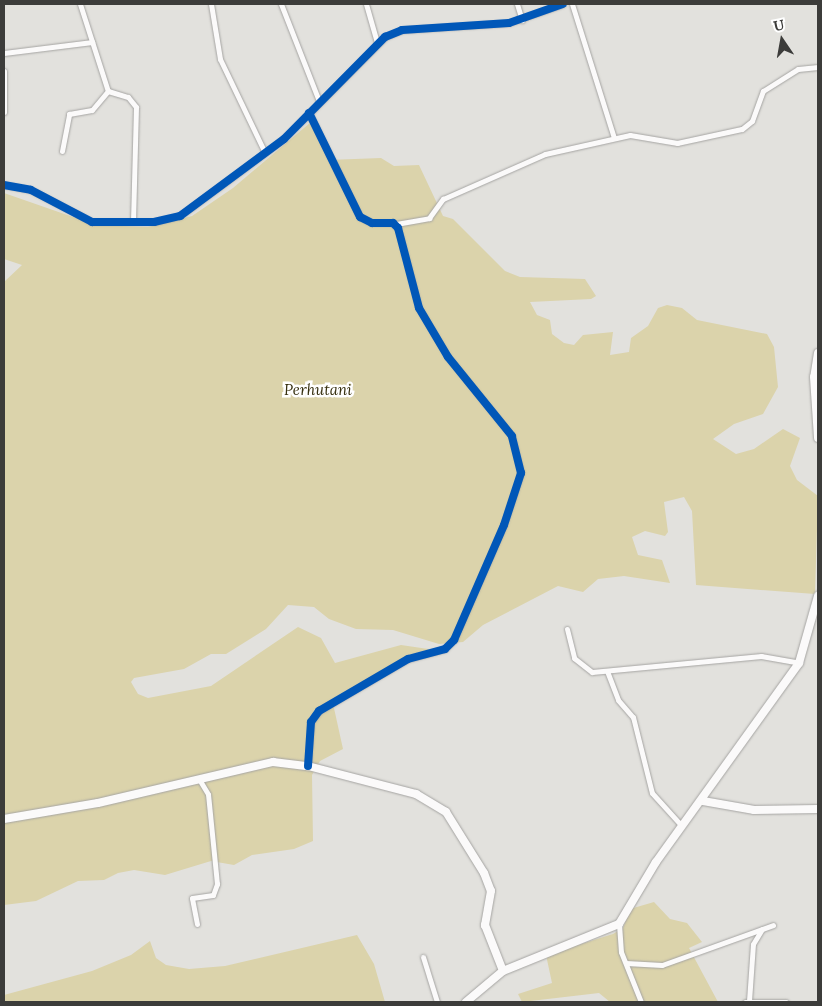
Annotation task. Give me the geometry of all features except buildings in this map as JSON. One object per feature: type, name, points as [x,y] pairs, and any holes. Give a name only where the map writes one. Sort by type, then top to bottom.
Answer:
[{"type":"street","points":[[80,4],[108,91]]},
{"type":"street","points":[[211,4],[220,60],[266,153]]},
{"type":"street","points":[[281,4],[319,101]]},
{"type":"street","points":[[366,4],[377,42]]},
{"type":"street","points":[[517,4],[522,20]]},
{"type":"street","points":[[4,185],[31,190],[85,220],[133,222],[180,216],[266,153],[309,113],[377,42],[402,30],[522,20],[563,4]]},
{"type":"street","points":[[572,4],[614,138]]},
{"type":"street","points":[[4,53],[92,42]]},
{"type":"street","points":[[309,113],[360,216],[372,223],[396,224],[429,218],[443,199],[541,155],[633,135],[677,143],[742,129],[752,121],[763,91],[798,70],[818,67]]},
{"type":"street","points":[[4,71],[4,112]]},
{"type":"street","points":[[62,151],[70,114],[92,110],[108,91]]},
{"type":"street","points":[[108,91],[128,97],[136,107],[133,222]]},
{"type":"street","points":[[308,766],[311,722],[319,711],[408,659],[444,649],[454,640],[520,480],[512,436],[448,357],[419,308],[396,224]]},
{"type":"street","points":[[818,353],[814,377],[818,438]]},
{"type":"street","points":[[466,1002],[503,971],[612,929],[619,924],[681,825],[703,801],[799,663],[818,596]]},
{"type":"street","points":[[567,629],[577,662],[589,671],[607,671],[760,656],[799,663]]},
{"type":"street","points":[[607,671],[618,700],[633,717],[652,793],[681,825]]},
{"type":"street","points":[[4,819],[98,803],[273,762],[308,766],[416,794],[446,812],[490,885],[485,925],[503,971]]},
{"type":"street","points":[[197,779],[208,794],[217,884],[213,895],[192,898],[197,924]]},
{"type":"street","points":[[703,801],[754,810],[818,809]]},
{"type":"street","points":[[619,924],[619,935],[626,963],[640,1002]]},
{"type":"street","points":[[626,963],[662,964],[773,924]]},
{"type":"street","points":[[762,928],[753,944],[747,1002],[786,1002]]},
{"type":"street","points":[[612,929],[619,935]]},
{"type":"street","points":[[423,957],[437,1002]]},
{"type":"green space","name":"Perhutani","points":[[311,122],[328,160],[381,158],[394,166],[419,165],[443,216],[453,219],[505,271],[520,277],[585,279],[596,296],[591,299],[530,302],[537,315],[550,320],[552,334],[564,343],[574,345],[583,335],[613,332],[610,355],[629,352],[631,338],[648,326],[658,308],[667,305],[682,308],[697,320],[767,334],[774,347],[778,387],[763,414],[734,424],[713,439],[736,454],[754,449],[783,429],[800,438],[790,466],[797,480],[818,496],[815,594],[696,585],[692,511],[684,497],[664,502],[668,532],[665,536],[645,531],[632,537],[638,555],[662,560],[670,583],[624,576],[598,579],[583,592],[558,586],[483,625],[463,642],[439,644],[393,630],[356,629],[329,619],[314,607],[288,605],[266,629],[226,654],[211,654],[184,669],[134,678],[131,682],[138,694],[148,698],[211,686],[298,627],[321,638],[335,663],[401,645],[435,650],[410,655],[332,699],[343,749],[320,761],[312,775],[313,841],[294,849],[252,855],[234,865],[211,861],[165,875],[134,870],[118,873],[104,880],[78,881],[36,901],[4,905],[4,282],[22,265],[4,259],[4,193],[96,225],[148,227],[192,216],[233,188]]},
{"type":"green space","points":[[654,902],[670,919],[687,923],[702,942],[689,948],[718,1002],[610,1002],[599,993],[522,1002],[518,994],[552,983],[546,955],[613,934],[623,928],[630,909]]},
{"type":"green space","points":[[357,935],[374,964],[385,1002],[4,1002],[4,995],[92,971],[131,955],[150,941],[156,958],[166,965],[189,969],[225,966]]},
{"type":"cycle path","points":[[4,185],[31,190],[92,222],[154,222],[180,216],[284,139],[385,37],[402,30],[509,23],[563,4]]},
{"type":"cycle path","points":[[308,766],[311,722],[319,711],[408,659],[445,649],[454,640],[504,525],[521,473],[512,436],[448,357],[419,308],[398,228],[393,223],[372,223],[360,217],[309,113]]}]
